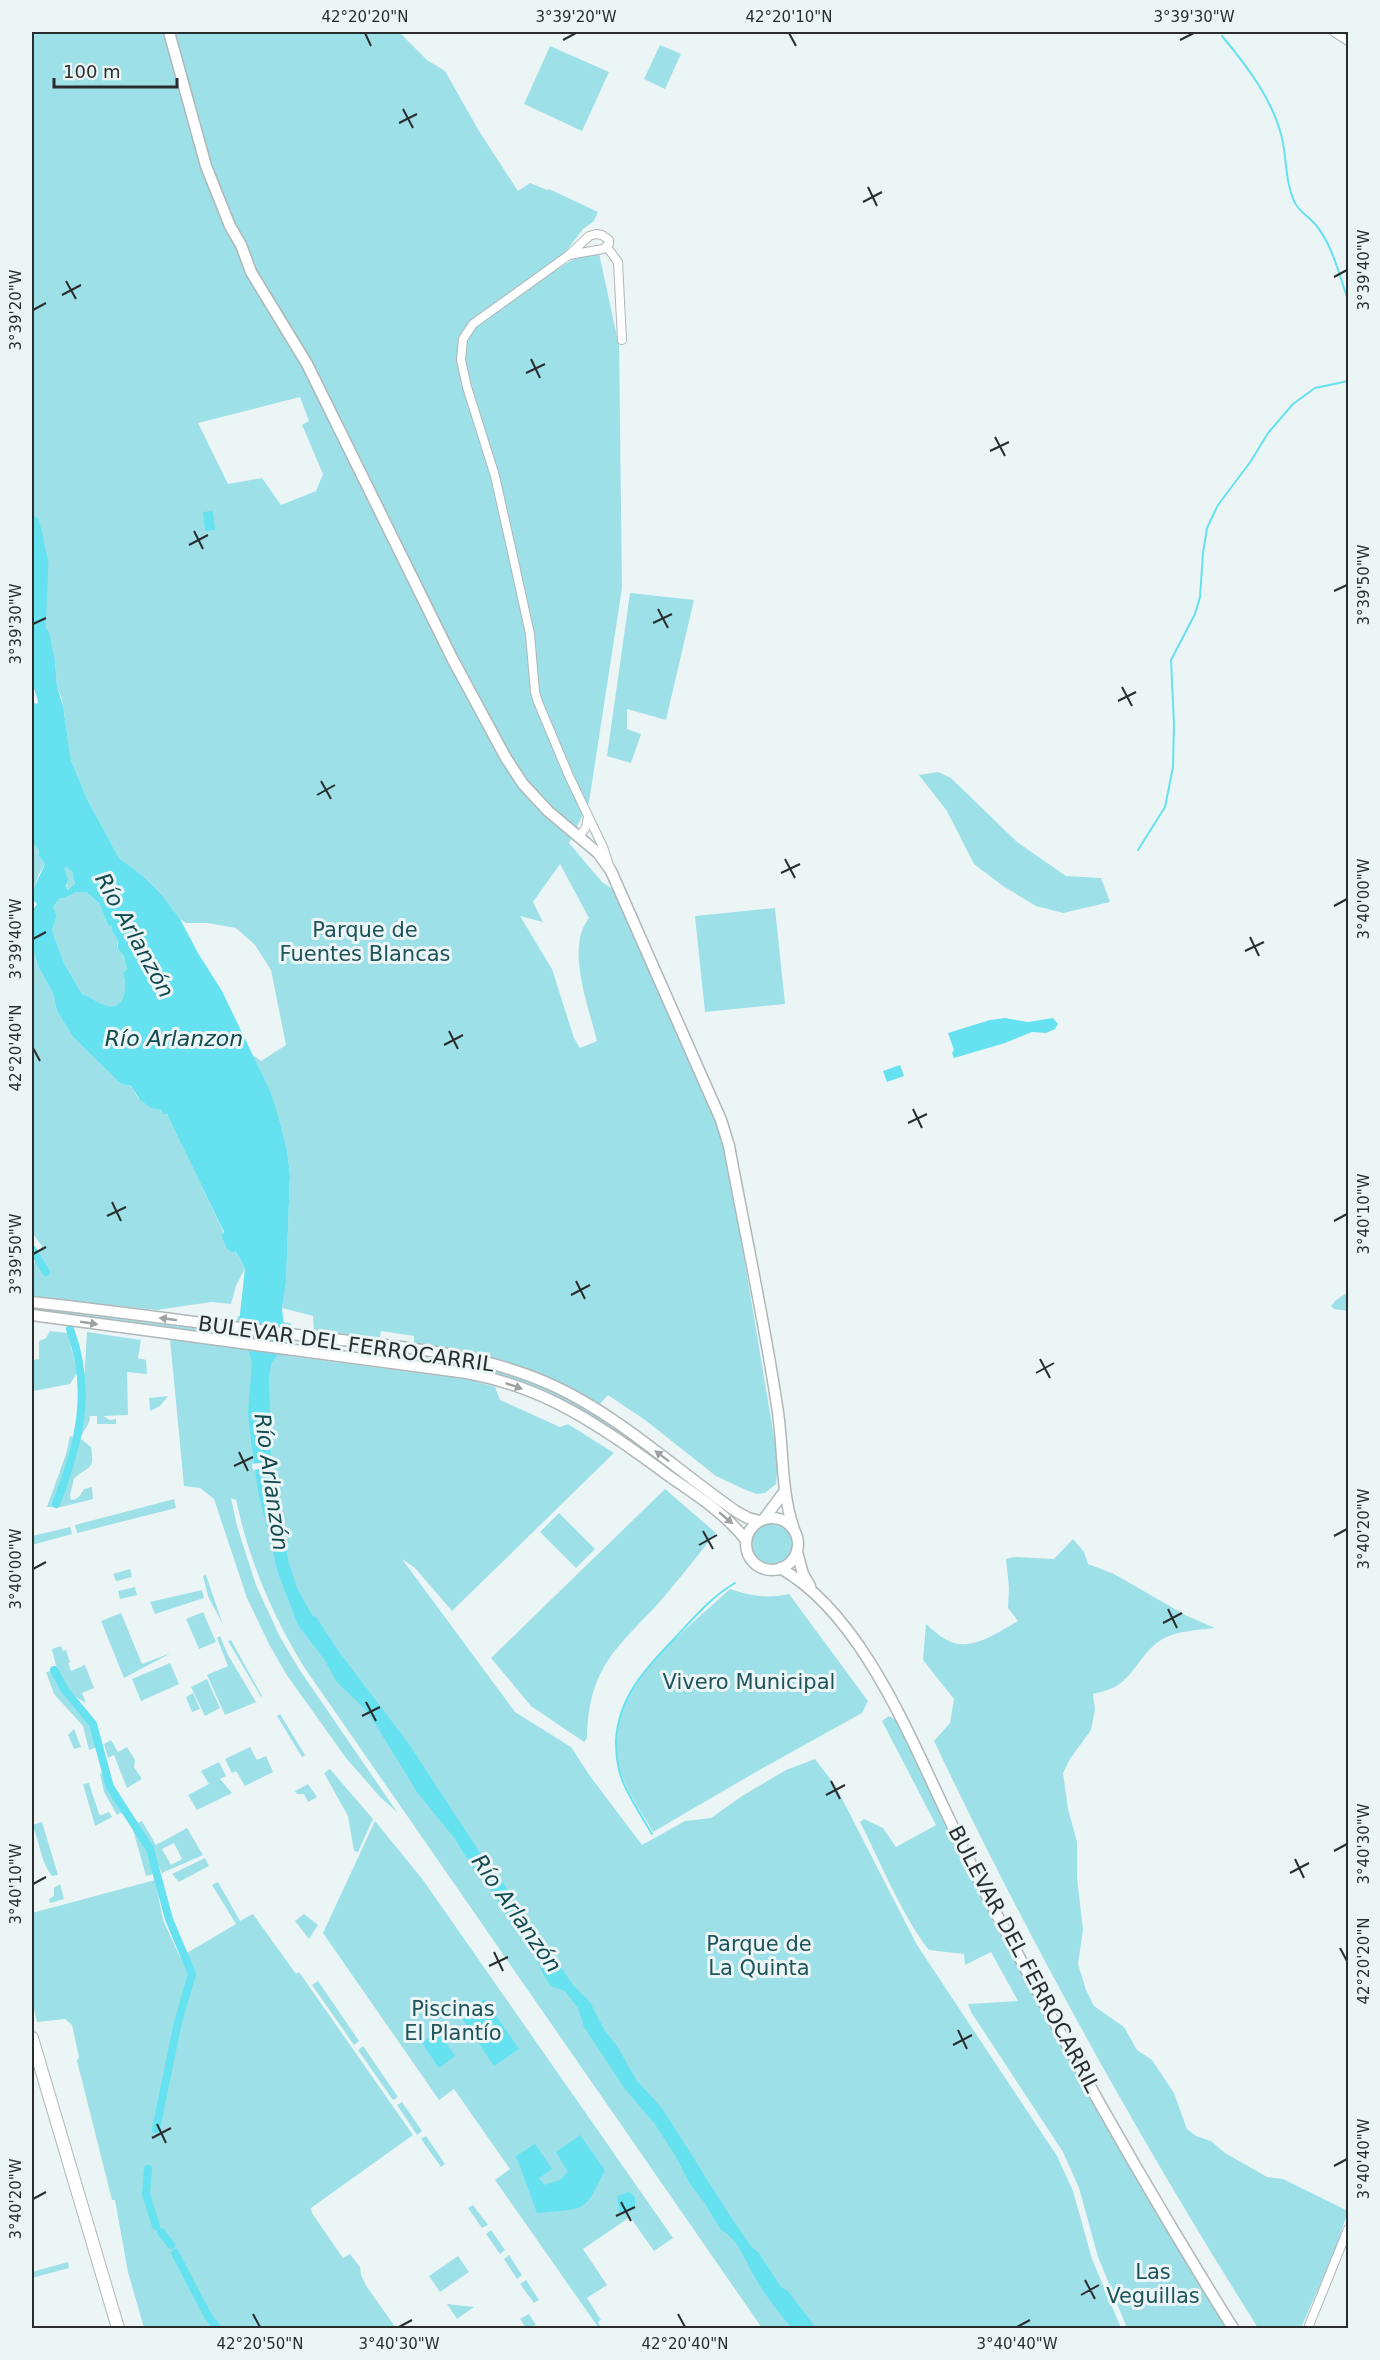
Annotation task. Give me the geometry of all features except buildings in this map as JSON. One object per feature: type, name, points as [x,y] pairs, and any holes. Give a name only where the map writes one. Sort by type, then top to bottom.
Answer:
[{"type":"highway","points":[[32,2038],[118,2328]]},
{"type":"highway","points":[[32,2066],[110,2328]]},
{"type":"main road","points":[[169,32],[206,166],[230,226],[252,272],[307,364],[452,658],[506,758],[523,784],[604,860],[611,871],[725,1131],[777,1405],[787,1510],[798,1543],[797,1552],[789,1563],[769,1570],[756,1565],[748,1553],[746,1540],[751,1528],[762,1520],[784,1492]]},
{"type":"main road","name":"BULEVAR DEL FERROCARRIL","points":[[32,1302],[460,1356],[500,1365],[556,1386],[607,1416],[737,1512],[748,1518],[762,1520]]},
{"type":"main road","name":"BULEVAR DEL FERROCARRIL","points":[[32,1315],[486,1377],[549,1399],[601,1427],[726,1517],[746,1540]]},
{"type":"main road","points":[[762,1520],[783,1521],[795,1532]]},
{"type":"main road","name":"BULEVAR DEL FERROCARRIL","points":[[797,1552],[803,1574],[813,1591],[848,1632],[893,1703],[972,1865],[1047,2008],[1120,2139],[1233,2328]]},
{"type":"main road","name":"BULEVAR DEL FERROCARRIL","points":[[780,1568],[813,1591]]},
{"type":"street","points":[[1334,32],[1348,41]]},
{"type":"street","points":[[611,871],[608,859],[535,692],[530,634],[513,552],[495,476],[467,387],[461,360],[463,339],[473,324],[569,255],[580,243],[596,234],[606,237],[609,244],[607,247],[618,262],[622,340]]},
{"type":"street","points":[[569,255],[607,247]]},
{"type":"street","points":[[588,816],[582,839],[592,838],[595,830]]},
{"type":"street","points":[[1308,2328],[1348,2229]]},
{"type":"green space","name":"Parque de Fuentes Blancas","points":[[32,32],[399,32],[427,60],[445,71],[479,131],[518,191],[530,183],[549,189],[598,212],[594,221],[583,229],[558,262],[561,267],[577,257],[599,253],[619,338],[622,588],[589,802],[569,843],[602,882],[614,890],[713,1111],[727,1162],[741,1239],[778,1461],[776,1484],[765,1493],[757,1494],[716,1476],[645,1420],[608,1395],[600,1404],[533,1372],[487,1358],[414,1345],[414,1336],[381,1331],[379,1341],[314,1333],[313,1316],[282,1308],[286,1281],[290,1175],[279,1118],[253,1055],[261,1061],[286,1045],[271,970],[255,945],[236,928],[207,923],[186,923],[143,876],[119,858],[87,799],[71,760],[62,699],[57,687],[55,661],[41,631],[32,633]],"holes":[[[300,397],[309,421],[302,425],[323,474],[316,491],[281,505],[262,478],[228,484],[198,423]],[[560,864],[589,918],[582,931],[579,961],[597,1041],[580,1048],[574,1038],[552,969],[520,916],[543,922],[533,902]]]},
{"type":"green space","points":[[660,45],[681,54],[665,89],[644,79]]},
{"type":"green space","points":[[550,46],[609,72],[582,131],[524,104]]},
{"type":"green space","points":[[630,593],[694,600],[666,720],[627,709],[627,729],[641,734],[631,763],[607,756]]},
{"type":"green space","points":[[938,772],[951,778],[1017,842],[1066,876],[1101,878],[1110,902],[1063,913],[1036,906],[1003,886],[974,864],[947,811],[919,775]]},
{"type":"green space","points":[[32,823],[33,842],[39,851],[38,855],[45,864],[32,895]]},
{"type":"green space","points":[[63,867],[68,867],[74,880],[75,885],[68,890]]},
{"type":"green space","points":[[76,892],[86,892],[99,903],[118,941],[117,945],[127,969],[123,973],[125,991],[116,1005],[103,1005],[82,994],[64,963],[52,930],[57,915],[53,907],[60,898]]},
{"type":"green space","points":[[775,908],[785,1004],[705,1012],[695,916]]},
{"type":"green space","points":[[32,946],[39,968],[53,993],[57,1011],[73,1037],[121,1084],[130,1086],[139,1099],[169,1117],[230,1246],[245,1268],[236,1286],[231,1304],[211,1302],[157,1310],[32,1297],[32,1264],[42,1246],[32,1233]]},
{"type":"green space","points":[[1348,1292],[1348,1311],[1334,1309],[1331,1306],[1335,1301]]},
{"type":"green space","name":"Parque de La Quinta","points":[[32,1308],[234,1333],[238,1316],[291,1323],[290,1356],[471,1380],[495,1387],[500,1400],[560,1427],[568,1424],[614,1453],[452,1611],[415,1568],[402,1559],[515,1712],[571,1747],[642,1845],[685,1821],[711,1818],[742,1796],[786,1770],[815,1759],[835,1785],[917,1945],[1057,2156],[1073,2191],[1092,2259],[1121,2328],[762,2328],[304,1667],[263,1586],[241,1522],[236,1500],[231,1498],[237,1526],[256,1585],[280,1637],[299,1669],[397,1812],[381,1798],[346,1758],[286,1674],[247,1598],[214,1499],[200,1488],[184,1486],[170,1339],[231,1348],[233,1339],[32,1310]]},
{"type":"green space","points":[[50,1331],[68,1333],[77,1373],[70,1384],[33,1391],[32,1360],[39,1359],[39,1341],[46,1338]]},
{"type":"green space","points":[[87,1332],[141,1340],[138,1358],[146,1360],[147,1374],[127,1372],[128,1415],[103,1416],[110,1420],[116,1419],[116,1424],[97,1424],[97,1416],[90,1416],[81,1439],[91,1447],[92,1461],[89,1467],[74,1479],[70,1495],[71,1500],[76,1499],[84,1489],[92,1487],[93,1499],[61,1507],[47,1507],[70,1436],[75,1437],[73,1446],[53,1504],[59,1504],[77,1453],[81,1432]]},
{"type":"green space","points":[[413,1355],[483,1367],[517,1376],[551,1390],[597,1415],[726,1509],[724,1511],[618,1432],[550,1393],[534,1386],[482,1372],[412,1361]]},
{"type":"green space","points":[[168,1396],[160,1406],[150,1411],[149,1398]]},
{"type":"green space","points":[[665,1489],[716,1533],[605,1665],[592,1696],[587,1738],[584,1742],[531,1706],[491,1658]]},
{"type":"green space","points":[[174,1499],[176,1508],[77,1533],[75,1525]]},
{"type":"green space","points":[[559,1513],[595,1549],[576,1568],[540,1532]]},
{"type":"green space","points":[[771,1523],[786,1529],[792,1544],[786,1559],[771,1565],[756,1559],[750,1544],[756,1529]]},
{"type":"green space","points":[[70,1527],[72,1534],[32,1545],[32,1536]]},
{"type":"green space","points":[[1073,1539],[1084,1552],[1088,1564],[1114,1574],[1187,1616],[1215,1628],[1180,1633],[1161,1640],[1148,1651],[1122,1682],[1113,1688],[1093,1694],[1095,1710],[1091,1730],[1063,1773],[1068,1809],[1077,1842],[1077,1877],[1083,1930],[1078,1964],[1094,2006],[1124,2027],[1137,2050],[1152,2060],[1174,2093],[1187,2129],[1196,2136],[1211,2141],[1225,2153],[1267,2177],[1283,2179],[1348,2211],[1336,2248],[1301,2328],[1258,2328],[1171,2185],[1087,2039],[1008,1891],[934,1741],[950,1723],[954,1699],[923,1660],[926,1624],[949,1641],[967,1644],[985,1639],[1018,1621],[1008,1608],[1009,1588],[1006,1559],[1014,1557],[1054,1559]]},
{"type":"green space","points":[[130,1569],[132,1577],[116,1581],[113,1574]]},
{"type":"green space","points":[[206,1575],[223,1625],[208,1596],[203,1576]]},
{"type":"green space","points":[[135,1587],[137,1595],[120,1599],[118,1591]]},
{"type":"green space","name":"Vivero Municipal","points":[[730,1589],[759,1596],[789,1594],[868,1701],[862,1713],[653,1832],[619,1768],[617,1732],[624,1708],[636,1685],[653,1663],[672,1642]]},
{"type":"green space","points":[[202,1590],[204,1598],[155,1614],[150,1602]]},
{"type":"green space","points":[[203,1612],[216,1642],[199,1649],[186,1619]]},
{"type":"green space","points":[[121,1613],[142,1664],[171,1653],[124,1678],[101,1621]]},
{"type":"green space","points":[[220,1636],[228,1655],[256,1702],[225,1715],[207,1675],[228,1666],[217,1638]]},
{"type":"green space","points":[[231,1640],[262,1696],[261,1697],[228,1641]]},
{"type":"green space","points":[[61,1646],[63,1651],[66,1650],[71,1671],[85,1665],[94,1688],[82,1693],[86,1703],[72,1693],[59,1674],[52,1649]]},
{"type":"green space","points":[[170,1663],[179,1684],[141,1701],[132,1679]]},
{"type":"green space","points":[[52,1671],[60,1687],[91,1722],[98,1747],[89,1750],[83,1726],[54,1694],[46,1672]]},
{"type":"green space","points":[[207,1679],[220,1708],[205,1716],[191,1687]]},
{"type":"green space","points":[[193,1693],[200,1709],[192,1712],[186,1697]]},
{"type":"green space","points":[[280,1714],[304,1756],[302,1757],[277,1716]]},
{"type":"green space","name":"Las Veguillas","points":[[889,1716],[896,1720],[994,1924],[1179,2249],[1227,2328],[1127,2328],[1098,2257],[1079,2188],[1063,2152],[968,2004],[1018,2001],[991,1952],[965,1965],[964,1954],[929,1950],[901,1905],[860,1822],[864,1819],[883,1828],[896,1847],[936,1825],[882,1721]]},
{"type":"green space","points":[[74,1729],[81,1747],[74,1749],[68,1735]]},
{"type":"green space","points":[[111,1740],[118,1752],[127,1747],[135,1760],[134,1767],[142,1779],[127,1788],[114,1755],[108,1758],[104,1744]]},
{"type":"green space","points":[[250,1747],[257,1760],[266,1756],[273,1772],[245,1786],[236,1771],[232,1773],[225,1759]]},
{"type":"green space","points":[[219,1762],[226,1776],[220,1779],[232,1793],[197,1810],[188,1795],[209,1784],[201,1771]]},
{"type":"green space","points":[[330,1769],[373,1819],[358,1852],[354,1851],[348,1816],[324,1773]]},
{"type":"green space","points":[[103,1773],[109,1791],[126,1815],[120,1813],[117,1815],[104,1792],[100,1774]]},
{"type":"green space","points":[[89,1783],[99,1814],[109,1812],[112,1817],[95,1826],[83,1784]]},
{"type":"green space","points":[[308,1784],[317,1797],[308,1802],[304,1794],[297,1794],[295,1791]]},
{"type":"green space","points":[[142,1821],[156,1845],[187,1828],[203,1855],[162,1873],[137,1823]],"holes":[[[174,1843],[182,1859],[171,1865],[162,1849]]]},
{"type":"green space","name":"Piscinas El Plantío","points":[[375,1821],[423,1880],[673,2238],[654,2251],[630,2217],[583,2249],[607,2285],[587,2298],[601,2320],[598,2322],[600,2326],[598,2327],[495,2180],[510,2169],[454,2089],[439,2100],[323,1933]]},
{"type":"green space","points":[[42,1822],[58,1875],[52,1876],[48,1870],[32,1825]]},
{"type":"green space","points":[[134,1825],[145,1846],[154,1874],[146,1876],[132,1826]]},
{"type":"green space","points":[[205,1858],[209,1866],[179,1882],[172,1874]]},
{"type":"green space","points":[[155,1880],[163,1920],[180,1957],[236,1924],[212,1885],[218,1882],[240,1921],[253,1914],[296,1974],[299,1972],[413,2135],[311,2208],[312,2213],[343,2258],[350,2254],[360,2267],[367,2287],[396,2328],[144,2328],[128,2272],[115,2200],[112,2200],[77,2061],[79,2057],[72,2025],[65,2019],[37,2022],[32,2001],[32,1913]]},
{"type":"green space","points":[[60,1884],[64,1899],[50,1903],[49,1899],[54,1896],[54,1888]]},
{"type":"green space","points":[[304,1914],[318,1925],[309,1939],[295,1921]]},
{"type":"green space","points":[[318,1981],[359,2041],[354,2045],[312,1985]]},
{"type":"green space","points":[[363,2046],[398,2097],[393,2100],[358,2050]]},
{"type":"green space","points":[[402,2102],[422,2131],[417,2135],[397,2105]]},
{"type":"green space","points":[[426,2136],[445,2164],[441,2167],[421,2139]]},
{"type":"green space","points":[[473,2205],[488,2225],[482,2228],[468,2208]]},
{"type":"green space","points":[[491,2230],[505,2250],[500,2254],[486,2234]]},
{"type":"green space","points":[[509,2255],[522,2275],[517,2279],[504,2259]]},
{"type":"green space","points":[[458,2256],[469,2272],[440,2292],[429,2276]]},
{"type":"green space","points":[[68,2262],[69,2268],[32,2278],[32,2272]]},
{"type":"green space","points":[[526,2280],[539,2300],[534,2303],[520,2284]]},
{"type":"green space","points":[[447,2304],[474,2307],[457,2319]]},
{"type":"green space","points":[[529,2314],[536,2325],[526,2328],[520,2319]]},
{"type":"water","points":[[213,511],[215,530],[205,531],[203,512]]},
{"type":"water","name":"Río Arlanzon","points":[[45,627],[49,632],[71,760],[87,799],[119,858],[143,876],[163,896],[180,919],[222,991],[270,1091],[279,1118],[290,1175],[286,1282],[282,1308],[284,1327],[282,1338],[285,1344],[271,1364],[269,1377],[271,1462],[282,1513],[288,1560],[297,1588],[312,1615],[317,1618],[339,1652],[409,1744],[484,1859],[497,1874],[573,1985],[590,2002],[605,2031],[617,2046],[637,2081],[662,2108],[734,2222],[751,2246],[759,2253],[781,2287],[788,2291],[816,2328],[792,2328],[773,2304],[756,2279],[738,2245],[721,2230],[690,2184],[675,2155],[654,2123],[625,2089],[584,2027],[578,2008],[565,1991],[551,1986],[530,1944],[508,1918],[493,1892],[475,1871],[455,1839],[417,1792],[373,1720],[337,1682],[324,1659],[298,1625],[278,1573],[258,1491],[248,1413],[252,1362],[248,1348],[238,1332],[245,1268],[221,1226],[167,1114],[151,1108],[140,1100],[131,1086],[121,1084],[73,1037],[57,1011],[53,993],[39,968],[32,946],[34,938],[32,911],[37,904],[32,899],[35,885],[45,864],[38,855],[39,851],[33,842],[32,823],[32,702],[37,704],[38,701],[32,682],[32,633],[41,631]],"holes":[[[67,867],[72,872],[75,884],[68,890],[66,886],[68,879],[64,868]],[[76,892],[86,892],[99,903],[124,957],[127,969],[123,973],[125,991],[121,1002],[117,1005],[104,1005],[82,994],[64,963],[52,930],[57,915],[53,907],[60,898]]]},
{"type":"water","points":[[1005,1018],[1028,1022],[1053,1018],[1058,1024],[1055,1029],[1046,1033],[1032,1032],[1005,1043],[954,1058],[952,1053],[954,1050],[948,1033],[990,1020]]},
{"type":"water","points":[[900,1065],[904,1076],[887,1082],[883,1071]]},
{"type":"water","points":[[485,1999],[519,2049],[494,2066],[460,2016]]},
{"type":"water","points":[[438,2031],[455,2056],[439,2068],[422,2043]]},
{"type":"water","points":[[580,2135],[605,2170],[598,2185],[581,2207],[537,2213],[516,2156],[535,2144],[552,2169],[539,2178],[544,2185],[560,2180],[568,2172],[556,2152]]},
{"type":"water","points":[[629,2192],[635,2197],[635,2209],[619,2212],[617,2196]]},
{"type":"pier","points":[[274,1461],[275,1467],[253,1470],[252,1464]]},
{"type":"waterway","points":[[1222,36],[1250,71],[1266,97],[1282,138],[1289,186],[1294,201],[1316,225],[1327,242],[1348,300]]},
{"type":"waterway","points":[[1138,850],[1165,807],[1173,767],[1174,724],[1171,660],[1195,614],[1200,597],[1207,528],[1218,505],[1251,461],[1268,433],[1293,404],[1315,388],[1348,381]]},
{"type":"waterway","name":"Río Arlanzón","points":[[32,523],[41,563],[37,653]]},
{"type":"waterway","points":[[226,1236],[233,1248]]},
{"type":"waterway","points":[[32,1249],[46,1272]]},
{"type":"waterway","points":[[56,1504],[77,1439],[82,1396],[81,1374],[70,1329]]},
{"type":"waterway","points":[[652,1834],[619,1772],[616,1741],[622,1711],[643,1673],[703,1609],[735,1583]]},
{"type":"waterway","points":[[54,1670],[65,1690],[93,1724],[110,1787],[150,1849],[169,1919],[192,1974],[178,2022],[156,2129]]},
{"type":"waterway","points":[[148,2169],[146,2194],[156,2226]]},
{"type":"waterway","points":[[161,2232],[171,2245]]},
{"type":"waterway","points":[[175,2253],[208,2316],[217,2328]]}]
